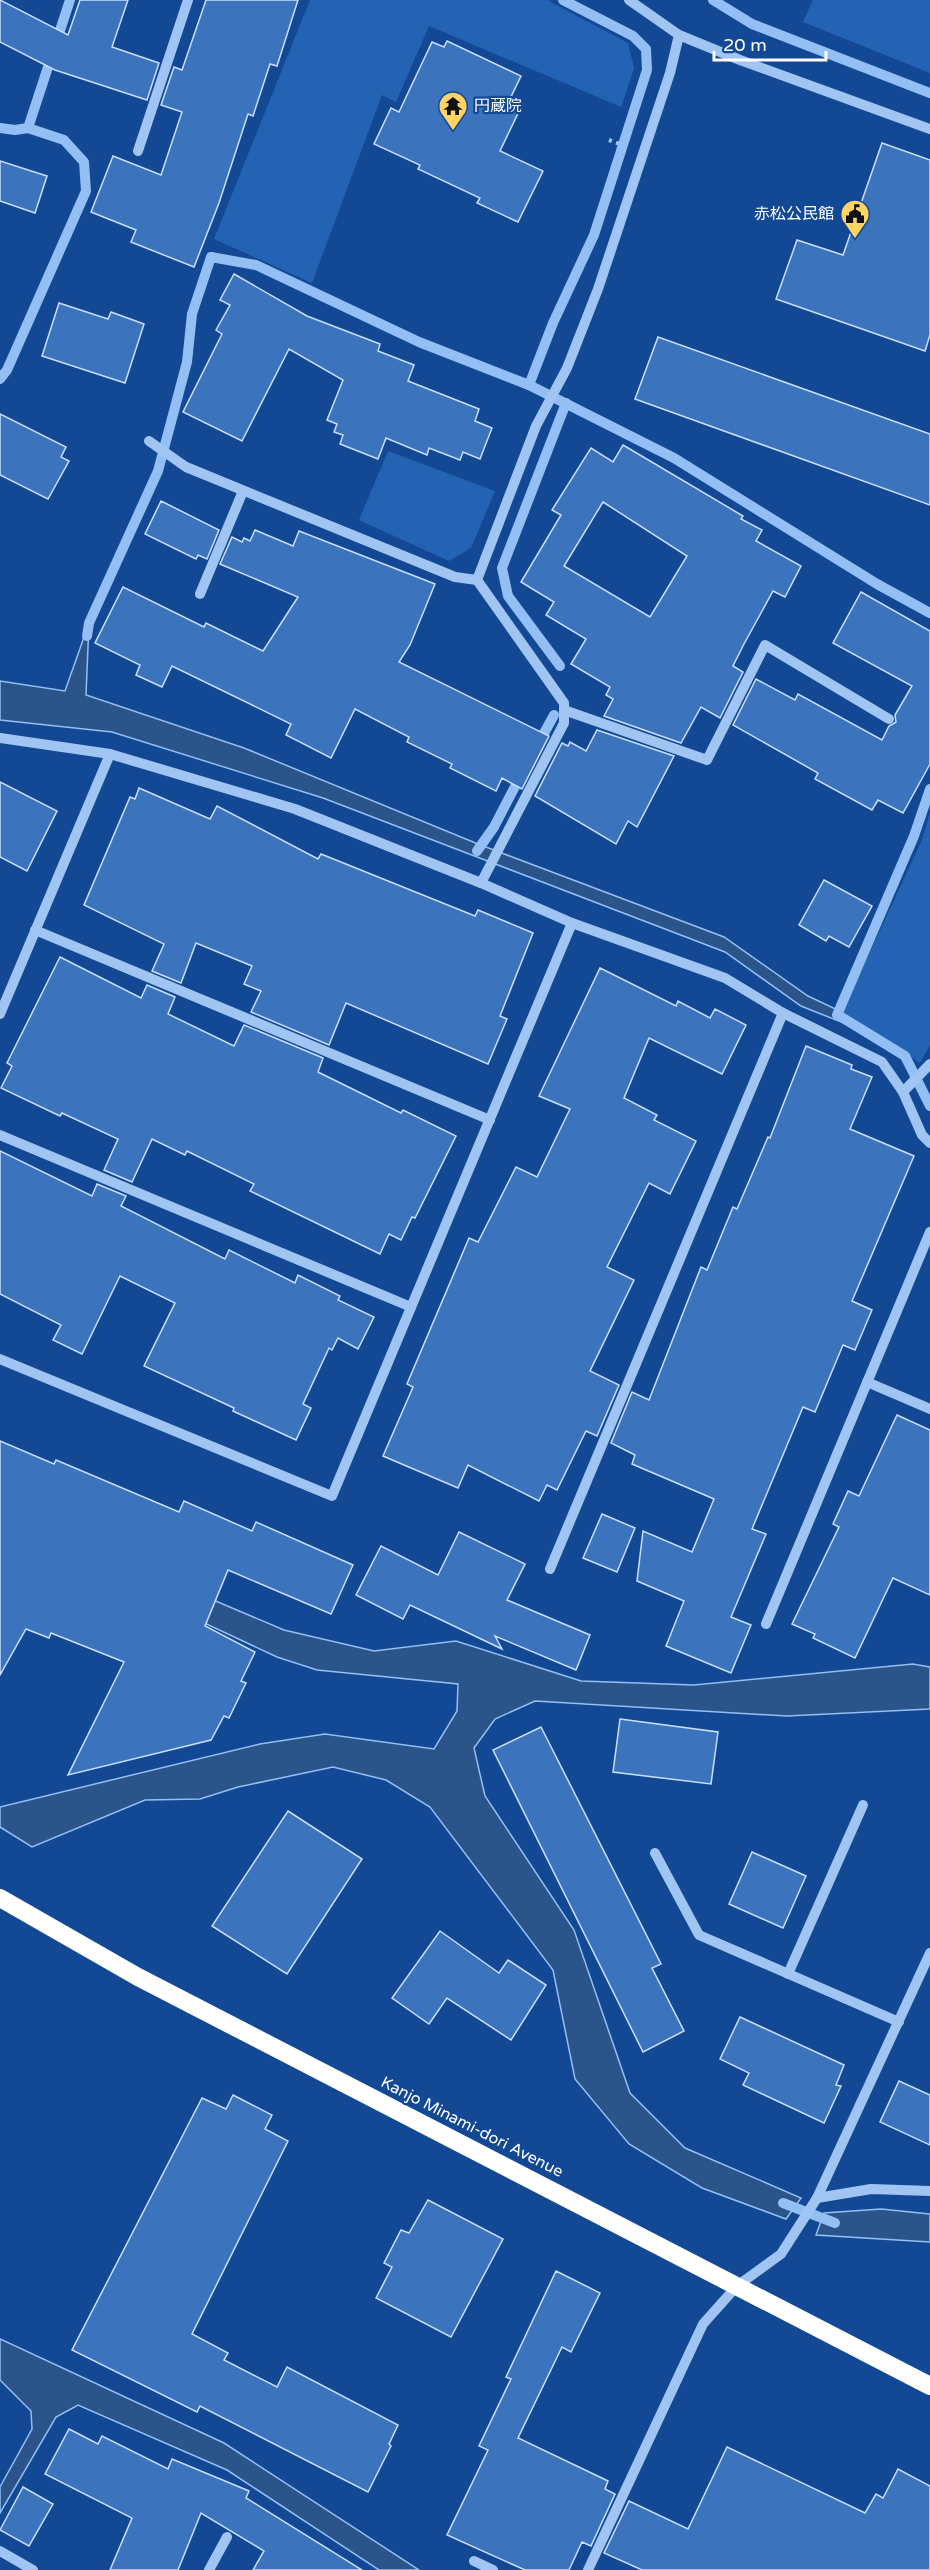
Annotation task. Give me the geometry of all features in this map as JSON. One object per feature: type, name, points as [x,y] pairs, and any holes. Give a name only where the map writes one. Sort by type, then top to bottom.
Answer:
[{"type":"highway","name":"Kanjo Minami-dori Avenue","points":[[0,1898],[138,1977],[930,2385]]},
{"type":"street","points":[[138,151],[188,0]]},
{"type":"street","points":[[629,0],[679,35],[740,60],[930,129]]},
{"type":"street","points":[[477,580],[544,409],[567,368],[598,289],[670,73],[679,35]]},
{"type":"street","points":[[149,441],[186,467],[455,577],[477,580],[564,704],[564,723],[481,883]]},
{"type":"street","points":[[200,594],[243,491]]},
{"type":"street","points":[[564,710],[707,760],[765,645],[889,719]]},
{"type":"street","points":[[0,738],[110,754],[295,809],[481,883],[573,923],[725,978],[783,1012],[882,1062],[903,1092],[921,1135],[930,1143]]},
{"type":"street","points":[[0,1014],[110,754]]},
{"type":"street","points":[[0,1359],[332,1496],[573,923]]},
{"type":"street","points":[[36,930],[490,1120]]},
{"type":"street","points":[[550,1569],[783,1012]]},
{"type":"street","points":[[903,1092],[928,1067]]},
{"type":"street","points":[[0,1135],[411,1307]]},
{"type":"street","points":[[766,1624],[930,1232]]},
{"type":"street","points":[[867,1382],[930,1409]]},
{"type":"street","points":[[788,1974],[863,1805]]},
{"type":"street","points":[[655,1853],[699,1935],[899,2022]]},
{"type":"street","points":[[588,2570],[703,2324],[737,2286],[781,2254],[817,2198],[930,1953]]},
{"type":"street","points":[[817,2198],[871,2189],[930,2191]]},
{"type":"street","points":[[209,2570],[227,2537]]},
{"type":"street","points":[[0,2551],[33,2570]]},
{"type":"street","points":[[474,2561],[493,2570]]},
{"type":"shaded area","points":[[310,0],[547,0],[628,43],[634,68],[621,107],[429,26],[396,102],[382,95],[312,283],[214,239]]},
{"type":"shaded area","points":[[813,0],[930,0],[930,73],[803,22]]},
{"type":"shaded area","points":[[388,451],[495,491],[471,548],[449,561],[359,520]]},
{"type":"shaded area","points":[[89,623],[86,695],[244,748],[478,844],[724,937],[808,996],[842,1012],[851,1026],[801,1006],[725,952],[323,798],[112,732],[0,720],[0,681],[65,691]]},
{"type":"shaded area","points":[[930,813],[930,1045],[920,1063],[842,1012],[922,840]]},
{"type":"shaded area","points":[[62,1536],[284,1630],[374,1651],[456,1641],[581,1681],[694,1685],[913,1664],[930,1667],[930,1709],[787,1716],[535,1701],[495,1719],[474,1748],[485,1796],[574,1930],[630,2093],[685,2148],[801,2198],[786,2219],[702,2188],[629,2144],[575,2079],[553,1970],[430,1807],[386,1780],[333,1767],[238,1787],[200,1799],[145,1800],[32,1847],[0,1827],[0,1807],[260,1744],[325,1734],[434,1749],[457,1711],[458,1684],[317,1670],[277,1657],[50,1551]]},
{"type":"shaded area","points":[[881,2209],[930,2214],[930,2242],[816,2235],[824,2213]]},
{"type":"shaded area","points":[[0,2339],[224,2443],[419,2570],[379,2570],[227,2470],[78,2405],[56,2417],[0,2513],[0,2487],[32,2429],[31,2411],[0,2380]]},
{"type":"building","points":[[0,0],[68,35],[80,0],[128,0],[112,47],[159,63],[147,100],[55,70],[0,42]]},
{"type":"building","points":[[206,0],[298,0],[277,66],[270,64],[253,116],[248,114],[219,203],[194,267],[131,242],[136,230],[91,212],[113,156],[161,175],[182,112],[161,105],[174,67],[182,70]]},
{"type":"building","points":[[447,41],[521,76],[509,101],[521,107],[500,151],[543,171],[518,222],[477,203],[480,198],[418,169],[420,165],[374,144],[391,108],[399,112],[432,42],[444,47]]},
{"type":"building","points":[[882,143],[930,160],[930,335],[925,351],[776,299],[797,240],[843,255]]},
{"type":"building","points":[[0,161],[47,176],[35,213],[0,201]]},
{"type":"building","points":[[234,274],[307,316],[380,344],[378,351],[414,365],[408,381],[479,409],[475,421],[492,428],[480,459],[463,452],[460,460],[429,448],[427,455],[386,438],[378,459],[340,444],[343,435],[334,432],[337,424],[327,420],[343,380],[289,349],[242,441],[183,412],[222,334],[216,330],[230,305],[220,300]]},
{"type":"building","points":[[59,303],[108,319],[111,312],[144,324],[125,383],[42,356]]},
{"type":"building","points":[[658,337],[930,434],[930,505],[635,399]]},
{"type":"building","points":[[0,414],[66,447],[61,457],[69,461],[48,499],[0,475]]},
{"type":"building","points":[[623,445],[743,516],[741,519],[762,530],[756,541],[801,566],[785,597],[773,591],[744,644],[733,666],[743,672],[720,718],[701,707],[681,743],[604,716],[613,699],[606,695],[610,687],[571,664],[586,639],[546,615],[554,602],[521,582],[561,515],[552,510],[591,448],[613,462]],"holes":[[[603,502],[687,556],[650,617],[564,566]]]},
{"type":"building","points":[[161,501],[219,530],[207,559],[198,555],[196,559],[145,534]]},
{"type":"building","points":[[255,530],[293,546],[299,531],[435,584],[410,645],[399,662],[549,736],[522,789],[502,778],[496,791],[450,768],[452,764],[407,742],[409,737],[355,709],[331,758],[286,735],[291,724],[172,666],[162,687],[136,675],[140,665],[95,643],[123,587],[204,627],[206,623],[263,651],[298,597],[220,564],[232,537],[242,542],[244,538],[250,541]]},
{"type":"building","points":[[861,592],[930,631],[930,764],[903,813],[878,800],[872,810],[815,779],[818,773],[733,725],[756,679],[795,700],[798,694],[882,740],[889,726],[896,722],[895,715],[912,686],[833,643]]},
{"type":"building","points":[[597,730],[674,756],[637,827],[628,821],[616,844],[535,796],[562,743],[568,746],[570,742],[586,751]]},
{"type":"building","points":[[0,782],[57,811],[27,871],[0,857]]},
{"type":"building","points":[[139,788],[210,819],[217,806],[318,859],[321,854],[475,916],[478,910],[533,933],[500,1016],[507,1019],[488,1064],[346,1003],[329,1045],[251,1012],[261,991],[244,984],[252,966],[196,943],[181,983],[152,971],[164,944],[84,905],[130,797],[135,799]]},
{"type":"building","points":[[824,880],[872,906],[849,947],[829,936],[826,941],[799,925]]},
{"type":"building","points":[[60,957],[141,998],[147,985],[175,997],[168,1014],[234,1046],[244,1025],[323,1058],[318,1072],[401,1113],[403,1110],[456,1136],[415,1218],[412,1217],[401,1240],[389,1234],[380,1254],[250,1191],[254,1184],[187,1151],[185,1155],[152,1139],[132,1182],[104,1170],[118,1139],[62,1113],[60,1116],[1,1088],[12,1066],[7,1063]]},
{"type":"building","points":[[600,968],[676,1006],[678,1001],[710,1018],[715,1009],[746,1025],[722,1074],[649,1038],[624,1098],[657,1115],[654,1120],[696,1141],[670,1194],[649,1183],[607,1267],[634,1280],[590,1371],[619,1385],[597,1436],[586,1431],[557,1490],[547,1485],[539,1501],[468,1465],[458,1488],[383,1456],[413,1387],[407,1384],[469,1238],[478,1242],[516,1167],[537,1177],[570,1109],[539,1096]]},
{"type":"building","points":[[806,1046],[852,1065],[851,1069],[872,1077],[850,1129],[914,1156],[852,1301],[872,1310],[855,1350],[843,1345],[815,1412],[803,1407],[752,1529],[766,1534],[731,1617],[751,1625],[731,1673],[666,1646],[684,1601],[637,1581],[643,1531],[692,1552],[714,1499],[632,1464],[635,1455],[611,1443],[632,1392],[649,1400],[701,1267],[707,1270],[733,1207],[737,1209],[768,1137],[770,1138]]},
{"type":"building","points":[[0,1151],[92,1196],[97,1184],[126,1196],[121,1206],[225,1259],[229,1250],[295,1283],[298,1275],[340,1296],[338,1300],[374,1317],[358,1349],[338,1338],[332,1350],[329,1348],[303,1404],[311,1408],[296,1440],[144,1366],[175,1303],[120,1276],[82,1354],[53,1340],[61,1325],[0,1294]]},
{"type":"building","points":[[897,1415],[930,1430],[930,1595],[893,1578],[855,1658],[813,1638],[815,1634],[792,1624],[839,1527],[833,1524],[848,1491],[859,1496]]},
{"type":"building","points":[[0,1441],[54,1464],[56,1460],[179,1512],[184,1501],[252,1531],[256,1522],[353,1565],[331,1614],[228,1570],[205,1626],[255,1652],[241,1681],[246,1683],[229,1718],[224,1716],[211,1740],[68,1775],[124,1662],[51,1633],[49,1638],[26,1629],[0,1675]]},
{"type":"building","points":[[602,1514],[635,1528],[617,1572],[583,1558]]},
{"type":"building","points":[[459,1532],[525,1564],[507,1600],[590,1635],[576,1670],[495,1636],[502,1649],[410,1605],[403,1619],[356,1595],[381,1546],[438,1575]]},
{"type":"building","points":[[620,1719],[718,1732],[711,1784],[613,1772]]},
{"type":"building","points":[[541,1727],[661,1964],[652,1968],[684,2031],[643,2052],[493,1750]]},
{"type":"building","points":[[288,1811],[362,1859],[287,1974],[212,1926]]},
{"type":"building","points":[[752,1852],[806,1876],[783,1928],[729,1904]]},
{"type":"building","points":[[440,1931],[499,1973],[508,1960],[546,1985],[511,2040],[447,1998],[429,2024],[392,1998]]},
{"type":"building","points":[[740,2017],[844,2065],[836,2085],[841,2086],[824,2123],[743,2085],[749,2073],[720,2059]]},
{"type":"building","points":[[899,2081],[930,2095],[930,2145],[880,2122]]},
{"type":"building","points":[[233,2095],[272,2115],[265,2129],[288,2141],[192,2334],[228,2353],[224,2360],[277,2387],[287,2367],[398,2425],[389,2444],[391,2446],[368,2492],[200,2406],[197,2412],[72,2350],[202,2098],[226,2109]]},
{"type":"building","points":[[428,2200],[503,2239],[451,2337],[376,2298],[392,2267],[384,2263],[401,2230],[409,2233]]},
{"type":"building","points":[[556,2271],[600,2293],[571,2352],[562,2347],[518,2438],[608,2481],[605,2489],[615,2494],[591,2546],[582,2542],[569,2570],[525,2570],[447,2535],[488,2450],[479,2446],[511,2379],[506,2377]]},
{"type":"building","points":[[69,2429],[98,2444],[102,2436],[168,2469],[172,2459],[249,2491],[246,2498],[362,2570],[253,2570],[264,2551],[201,2513],[178,2570],[110,2570],[132,2518],[45,2474]]},
{"type":"building","points":[[727,2447],[865,2513],[876,2494],[883,2498],[898,2469],[930,2486],[930,2570],[642,2570],[604,2553],[629,2501],[688,2529]]},
{"type":"building","points":[[23,2487],[53,2504],[29,2546],[0,2530]]},
{"type":"waterway","points":[[28,128],[70,0]]},
{"type":"waterway","points":[[87,636],[89,623],[158,471],[187,362],[192,314],[211,257],[256,265],[419,342],[529,385],[553,323],[594,235],[647,70],[646,49],[633,36],[563,0]]},
{"type":"waterway","points":[[713,0],[752,24],[930,93]]},
{"type":"waterway","points":[[0,128],[15,130],[28,128],[64,140],[84,162],[86,191],[7,370],[0,379]]},
{"type":"waterway","points":[[529,385],[674,458],[877,584],[930,613]]},
{"type":"waterway","points":[[560,666],[508,596],[502,568],[566,403]]},
{"type":"waterway","points":[[537,746],[554,715]]},
{"type":"waterway","points":[[477,851],[494,827],[522,773]]},
{"type":"waterway","points":[[837,1015],[914,836],[930,789]]},
{"type":"waterway","points":[[838,1015],[905,1056],[930,1106]]},
{"type":"waterway","points":[[783,2203],[835,2223]]},
{"type":"place","name":"円蔵院","points":[[453,132]]},
{"type":"place","name":"赤松公民館","points":[[855,240]]}]
